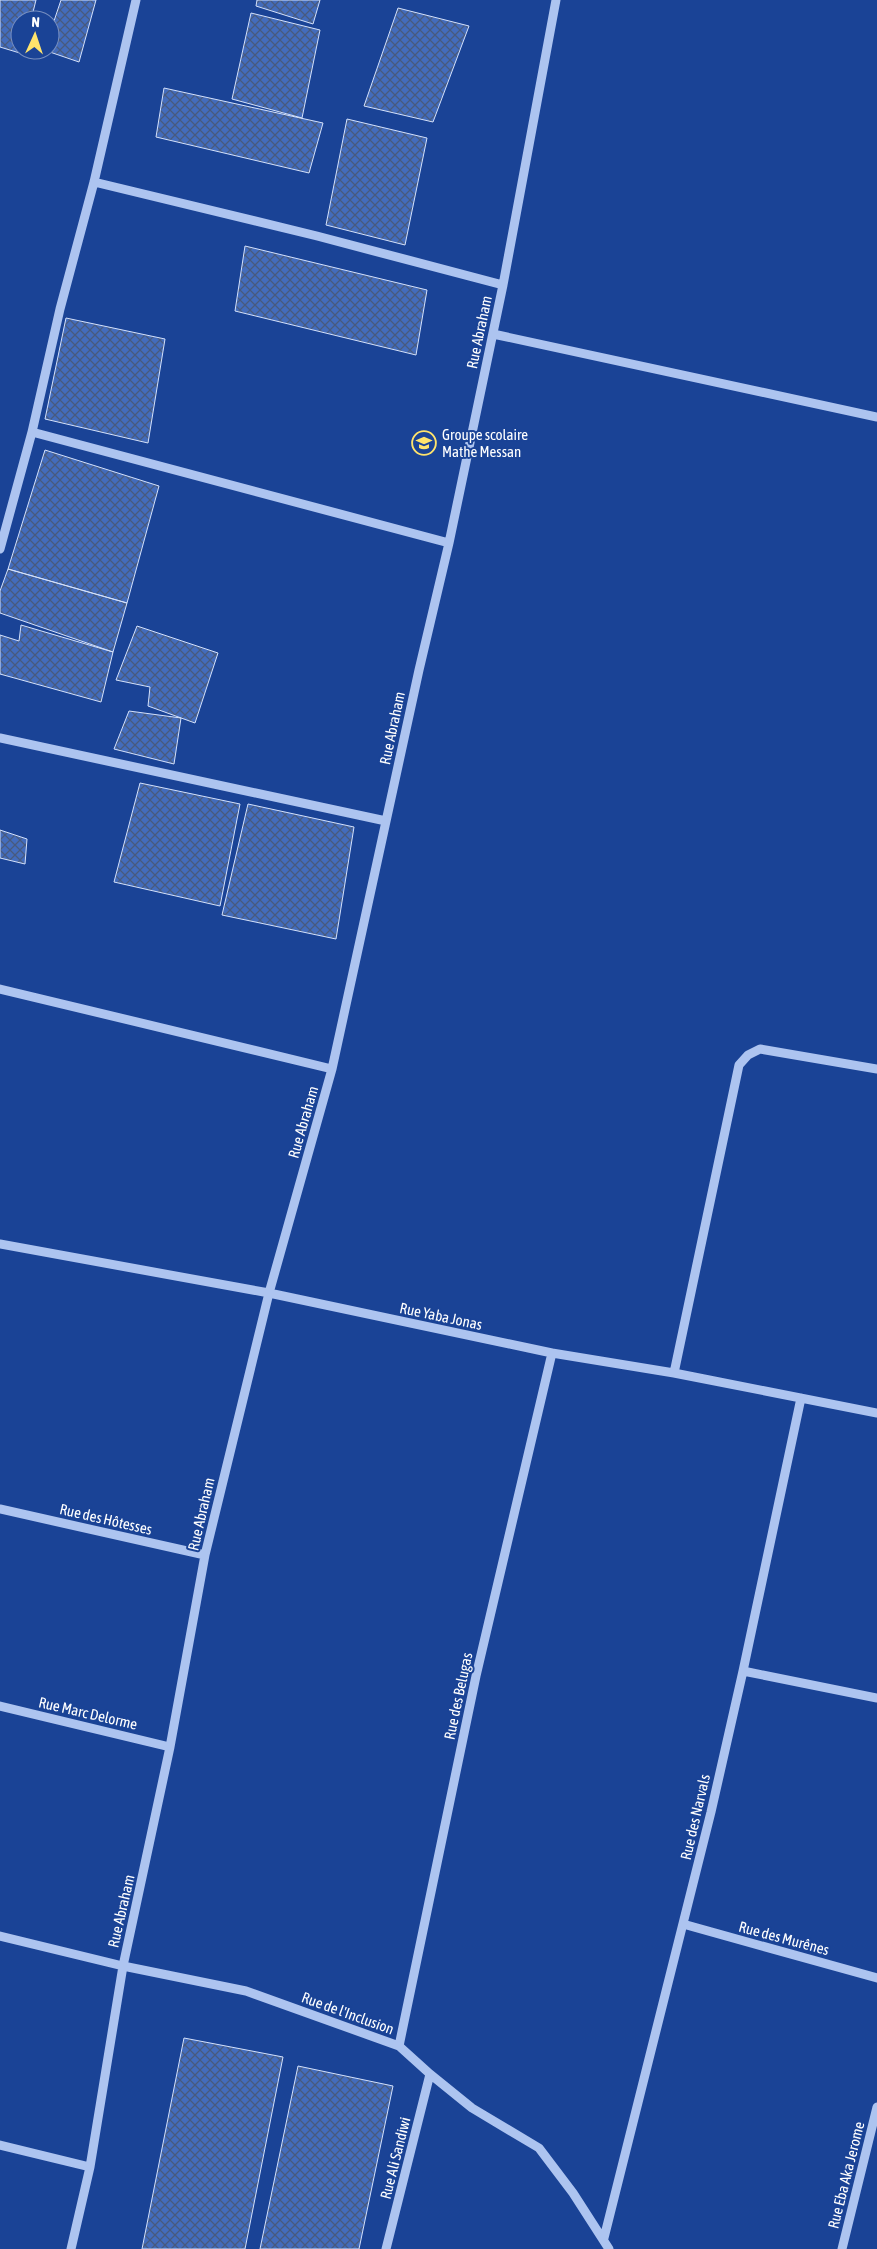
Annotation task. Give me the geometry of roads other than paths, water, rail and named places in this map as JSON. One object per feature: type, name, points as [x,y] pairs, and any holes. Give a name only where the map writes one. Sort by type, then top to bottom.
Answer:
[{"type":"street","points":[[0,549],[32,432],[60,309],[94,182],[136,0]]},
{"type":"street","name":"Rue Abraham","points":[[71,2249],[90,2168],[122,1966],[170,1747],[206,1555],[269,1293],[332,1069],[449,543],[493,334],[556,0]]},
{"type":"street","points":[[94,182],[317,236],[503,285]]},
{"type":"street","points":[[493,334],[877,417]]},
{"type":"street","points":[[32,432],[449,543]]},
{"type":"street","points":[[0,738],[386,821]]},
{"type":"street","points":[[0,989],[332,1069]]},
{"type":"street","points":[[674,1374],[739,1065],[748,1055],[760,1049],[877,1069]]},
{"type":"street","name":"Rue Yaba Jonas","points":[[0,1244],[269,1293],[552,1353],[877,1413]]},
{"type":"street","name":"Rue des Belugas","points":[[399,2046],[476,1676],[552,1353]]},
{"type":"street","name":"Rue des Narvals","points":[[604,2238],[683,1924],[744,1670],[801,1398]]},
{"type":"street","name":"Rue des Hôtesses","points":[[0,1509],[206,1555]]},
{"type":"street","points":[[744,1670],[877,1698]]},
{"type":"street","name":"Rue Marc Delorme","points":[[0,1706],[170,1747]]},
{"type":"street","name":"Rue des Murênes","points":[[683,1924],[877,1978]]},
{"type":"street","name":"Rue de l'Inclusion","points":[[0,1936],[122,1966],[246,1991],[399,2046],[472,2108],[539,2148],[604,2238],[609,2249]]},
{"type":"street","name":"Rue Ali Sandiwi","points":[[386,2249],[430,2074]]},
{"type":"street","name":"Rue Eba Aka Jerome","points":[[842,2249],[877,2107]]},
{"type":"street","points":[[0,2145],[90,2168]]},
{"type":"place","name":"Groupe scolaire Mathe Messan","points":[[424,443]]}]
